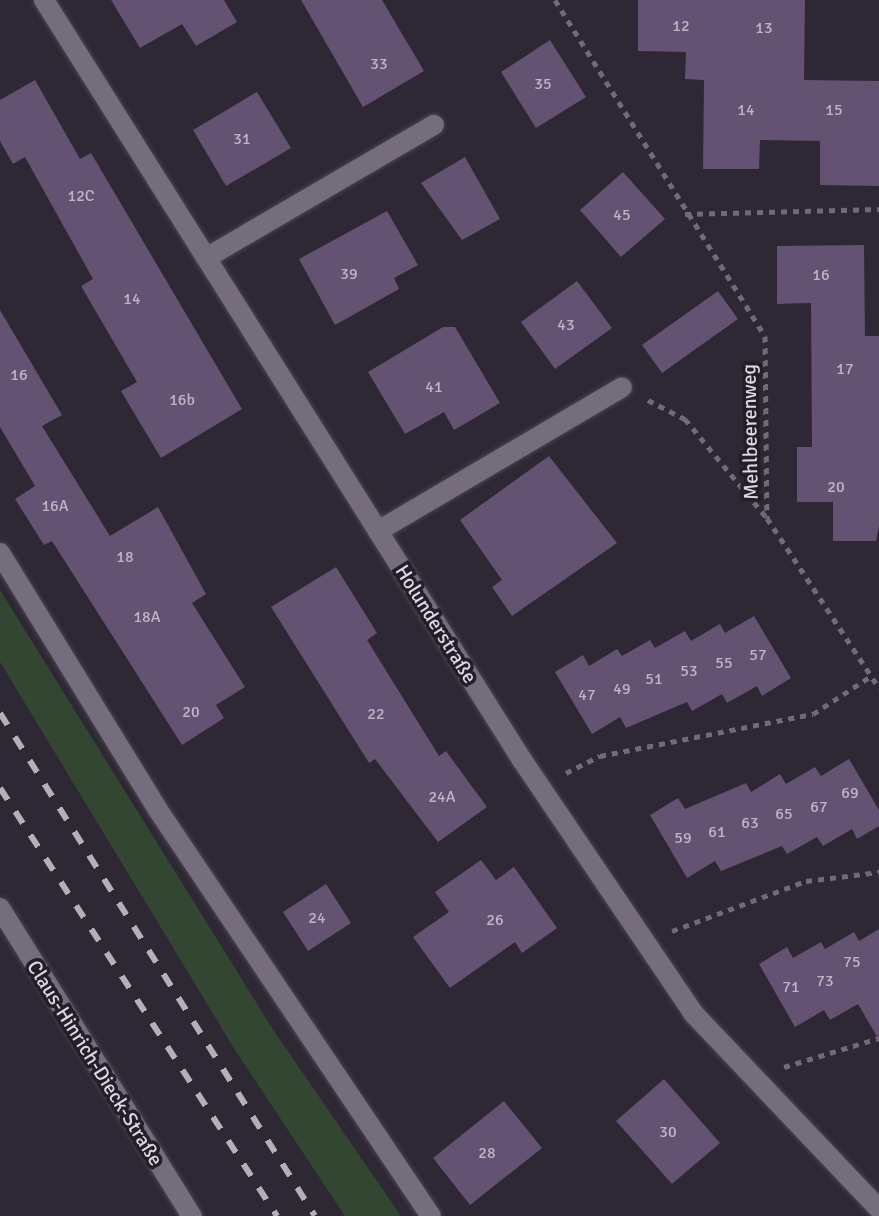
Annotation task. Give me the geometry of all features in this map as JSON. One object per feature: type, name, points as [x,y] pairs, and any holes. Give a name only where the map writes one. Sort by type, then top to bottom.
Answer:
[{"type":"street","name":"Holunderstraße","points":[[44,0],[540,786],[693,1013],[879,1209]]},
{"type":"street","points":[[206,258],[434,125]]},
{"type":"street","points":[[378,531],[622,387]]},
{"type":"street","points":[[0,553],[158,810],[431,1216]]},
{"type":"street","name":"Claus-Hinrich-Dieck-Straße","points":[[0,908],[192,1216]]},
{"type":"path","name":"Mehlbeerenweg","points":[[555,0],[685,214],[765,336],[767,518],[879,688]]},
{"type":"path","points":[[685,214],[879,209]]},
{"type":"path","points":[[622,387],[685,419],[767,518]]},
{"type":"path","points":[[540,786],[600,756],[813,714],[871,676]]},
{"type":"path","points":[[647,945],[703,914],[792,886],[879,872]]},
{"type":"path","points":[[754,1079],[879,1038]]},
{"type":"green space","points":[[0,590],[274,1031],[401,1216],[345,1216],[235,1050],[0,662]]},
{"type":"building","points":[[111,0],[224,0],[237,22],[196,46],[182,24],[140,48]]},
{"type":"building","points":[[301,0],[382,0],[424,71],[363,107]]},
{"type":"building","points":[[638,0],[805,0],[804,80],[879,81],[879,186],[820,185],[820,141],[760,140],[759,169],[703,169],[704,80],[685,79],[686,52],[638,51]]},
{"type":"building","points":[[550,40],[586,97],[536,128],[501,72]]},
{"type":"building","points":[[35,80],[80,159],[91,153],[242,409],[161,458],[121,391],[137,382],[81,286],[93,279],[25,157],[13,164],[0,141],[0,100]]},
{"type":"building","points":[[257,92],[291,148],[226,186],[193,130]]},
{"type":"building","points":[[465,157],[500,219],[462,240],[421,183]]},
{"type":"building","points":[[623,172],[665,219],[621,257],[580,210]]},
{"type":"building","points":[[387,211],[418,265],[394,278],[399,289],[335,325],[299,259]]},
{"type":"building","points":[[864,245],[865,336],[879,336],[879,526],[876,541],[833,541],[833,502],[797,502],[797,447],[812,447],[811,303],[777,304],[777,246]]},
{"type":"building","points":[[577,281],[612,328],[555,369],[521,322]]},
{"type":"building","points":[[718,291],[738,319],[662,373],[642,345]]},
{"type":"building","points":[[0,310],[62,415],[42,426],[110,536],[158,507],[206,594],[192,603],[245,687],[216,705],[224,718],[182,745],[52,541],[44,545],[15,499],[35,486],[0,427]]},
{"type":"building","points":[[443,327],[455,327],[500,403],[454,430],[444,412],[405,434],[368,372]]},
{"type":"building","points":[[549,456],[617,543],[512,616],[492,587],[502,580],[460,520]]},
{"type":"building","points":[[336,567],[377,633],[367,640],[439,756],[446,751],[487,807],[438,842],[375,759],[369,763],[271,607]]},
{"type":"building","points":[[754,616],[791,678],[762,696],[757,686],[727,703],[722,694],[692,711],[687,702],[626,728],[620,717],[592,734],[555,672],[583,655],[589,666],[617,649],[622,656],[650,640],[655,648],[685,631],[691,641],[720,624],[725,633]]},
{"type":"building","points":[[849,759],[879,810],[879,826],[857,839],[852,829],[823,846],[817,837],[787,854],[782,846],[721,871],[715,861],[687,878],[650,815],[678,798],[685,809],[746,783],[751,792],[780,774],[786,784],[815,767],[821,776]]},
{"type":"building","points":[[481,860],[496,880],[514,867],[557,928],[522,953],[515,942],[450,988],[413,937],[449,912],[435,892]]},
{"type":"building","points":[[326,884],[351,923],[308,951],[283,912]]},
{"type":"building","points":[[879,929],[879,1040],[858,1004],[830,1020],[824,1010],[795,1027],[759,964],[787,947],[793,958],[821,942],[825,949],[854,932],[859,941]]},
{"type":"building","points":[[664,1079],[720,1143],[672,1184],[616,1121]]},
{"type":"building","points":[[504,1101],[542,1148],[470,1205],[433,1158]]},
{"type":"railway","points":[[0,713],[315,1216]]},
{"type":"railway","points":[[0,788],[277,1216]]}]
